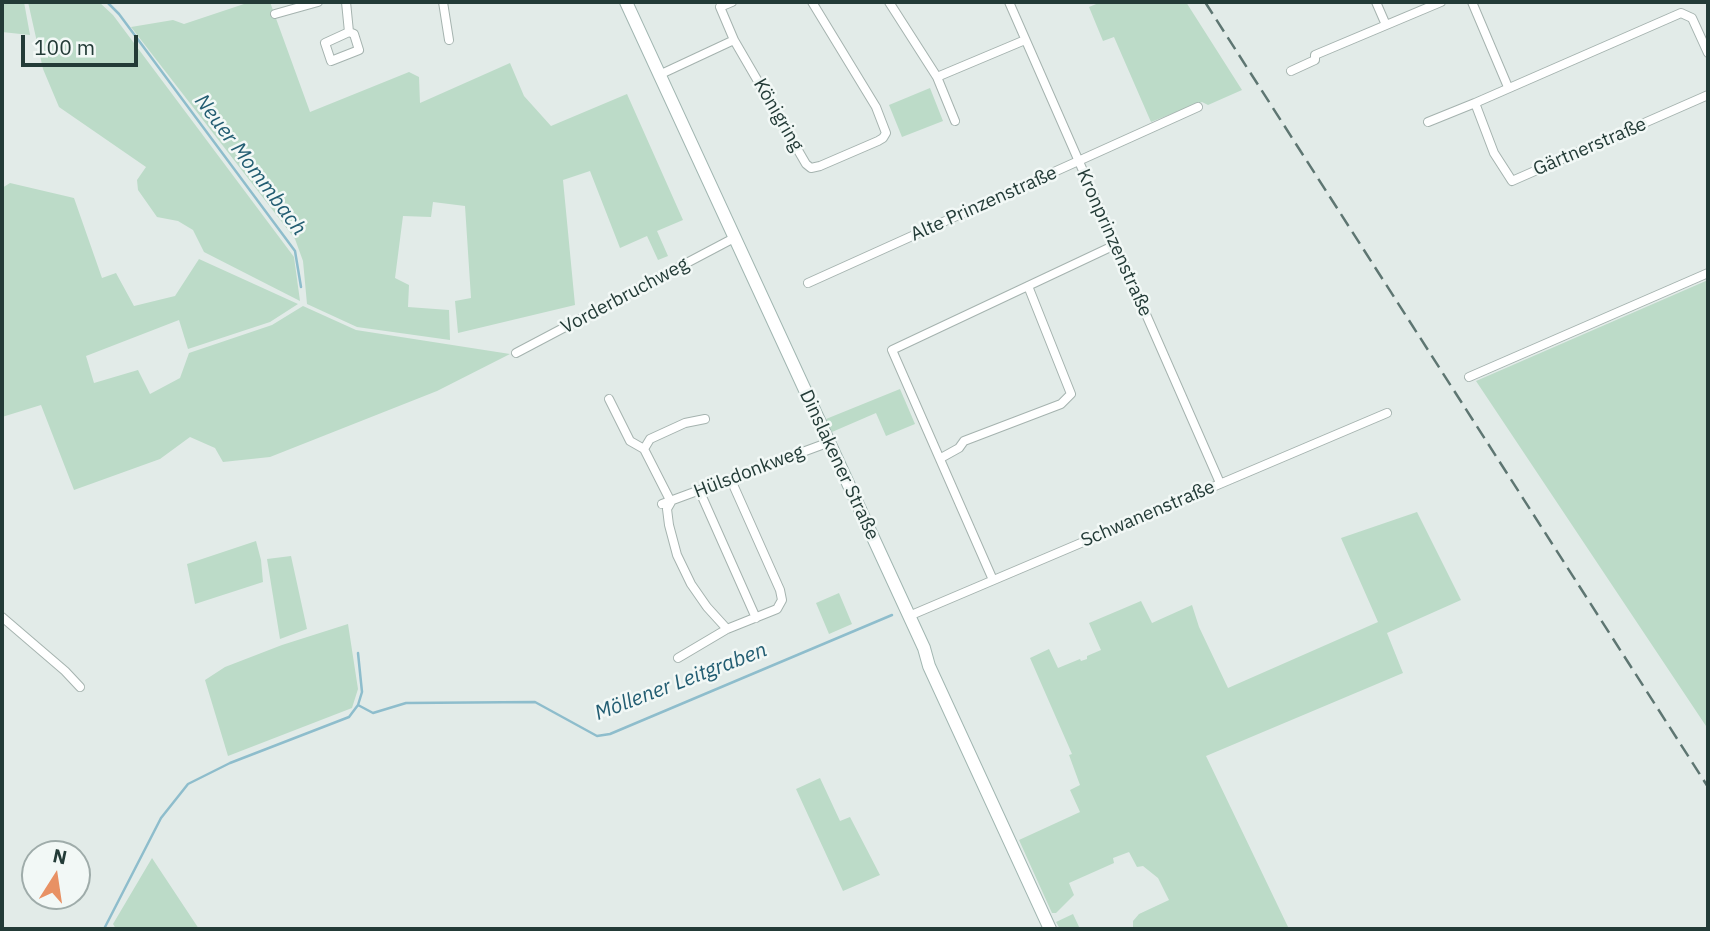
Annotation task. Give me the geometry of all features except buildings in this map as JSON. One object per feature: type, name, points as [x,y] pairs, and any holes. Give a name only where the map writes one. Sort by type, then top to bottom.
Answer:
[{"type":"main road","name":"Dinslakener Straße","points":[[626,2],[1050,929]]},
{"type":"street","points":[[275,15],[318,2]]},
{"type":"street","points":[[346,2],[349,32]]},
{"type":"street","points":[[443,2],[449,40]]},
{"type":"street","name":"Königring","points":[[732,2],[720,7],[734,40],[811,168],[878,141],[886,132],[884,124],[812,2]]},
{"type":"street","points":[[889,2],[937,77],[956,121]]},
{"type":"street","name":"Kronprinzenstraße","points":[[1009,2],[1220,483]]},
{"type":"street","points":[[1376,2],[1386,25]]},
{"type":"street","points":[[1292,71],[1315,60],[1315,55],[1441,2]]},
{"type":"street","points":[[1472,2],[1508,87]]},
{"type":"street","points":[[1428,122],[1681,13],[1692,18],[1708,53]]},
{"type":"street","points":[[659,75],[734,40]]},
{"type":"street","points":[[937,77],[1025,40]]},
{"type":"street","name":"Gärtnerstraße","points":[[1475,103],[1494,153],[1512,181],[1708,96]]},
{"type":"street","name":"Alte Prinzenstraße","points":[[808,283],[1198,107]]},
{"type":"street","name":"Vorderbruchweg","points":[[516,354],[734,238]]},
{"type":"street","points":[[993,580],[892,350],[1115,245]]},
{"type":"street","points":[[1469,377],[1708,273]]},
{"type":"street","points":[[940,458],[958,448],[964,441],[1061,404],[1071,394],[1028,286]]},
{"type":"street","name":"Hülsdonkweg","points":[[609,399],[630,441],[644,449],[666,503],[827,443]]},
{"type":"street","name":"Schwanenstraße","points":[[909,616],[1387,413]]},
{"type":"street","points":[[644,449],[650,439],[685,422],[705,419]]},
{"type":"street","points":[[678,658],[727,629],[777,608],[782,600],[731,480]]},
{"type":"street","points":[[700,492],[756,618]]},
{"type":"street","points":[[666,503],[668,525],[677,555],[691,584],[727,629]]},
{"type":"street","points":[[2,617],[80,687]]},
{"type":"green space","points":[[2,2],[24,2],[30,35],[2,32]]},
{"type":"green space","points":[[28,2],[99,2],[113,15],[294,257],[300,301],[204,252],[193,230],[178,221],[157,217],[138,190],[137,180],[146,167],[59,107],[43,69]]},
{"type":"green space","points":[[250,2],[270,2],[310,112],[409,72],[419,77],[420,103],[510,63],[524,96],[551,126],[627,94],[683,220],[657,231],[668,256],[658,260],[647,236],[620,248],[590,171],[563,180],[575,305],[458,333],[455,301],[471,298],[465,206],[433,202],[431,217],[403,216],[395,278],[409,285],[408,307],[449,310],[450,340],[357,327],[307,304],[303,261],[295,239],[131,27],[173,20],[184,24]]},
{"type":"green space","points":[[1101,2],[1186,2],[1242,90],[1208,105],[1202,102],[1151,122],[1114,37],[1103,41],[1089,7]]},
{"type":"green space","points":[[930,88],[943,121],[902,137],[889,105]]},
{"type":"green space","points":[[10,183],[74,198],[102,278],[116,273],[134,306],[175,296],[199,259],[298,304],[270,322],[188,349],[179,320],[86,356],[94,383],[138,370],[150,394],[180,378],[189,353],[272,325],[303,306],[356,330],[510,354],[437,391],[270,457],[223,462],[215,448],[190,437],[160,459],[74,490],[41,405],[2,417],[2,188]]},
{"type":"green space","points":[[1708,280],[1708,729],[1476,381]]},
{"type":"green space","points":[[900,389],[915,424],[886,436],[876,413],[832,432],[826,419]]},
{"type":"green space","points":[[1417,512],[1461,600],[1387,633],[1403,673],[1206,756],[1289,929],[1133,929],[1133,921],[1139,914],[1169,900],[1158,878],[1143,866],[1137,867],[1129,852],[1113,858],[1114,863],[1069,883],[1074,895],[1056,913],[1052,913],[1019,840],[1080,812],[1070,790],[1080,785],[1069,755],[1072,754],[1030,658],[1049,649],[1058,668],[1087,659],[1087,656],[1101,650],[1089,623],[1141,601],[1152,623],[1192,605],[1199,627],[1228,688],[1378,622],[1341,538]]},
{"type":"green space","points":[[256,541],[263,582],[195,604],[187,564]]},
{"type":"green space","points":[[291,556],[307,629],[280,639],[267,559]]},
{"type":"green space","points":[[839,593],[852,624],[829,634],[816,603]]},
{"type":"green space","points":[[348,624],[358,689],[352,708],[228,756],[205,680],[225,667]]},
{"type":"green space","points":[[820,778],[840,821],[850,817],[880,875],[843,891],[796,789]]},
{"type":"green space","points":[[152,858],[199,929],[116,929],[113,924]]},
{"type":"green space","points":[[1073,914],[1080,929],[1060,929],[1056,922]]},
{"type":"waterway","name":"Neuer Mommbach","points":[[107,2],[119,14],[295,251],[301,287]]},
{"type":"waterway","name":"Möllener Leitgraben","points":[[358,705],[373,713],[406,703],[535,702],[597,736],[610,734],[892,615]]},
{"type":"waterway","name":"Möllener Leitgraben","points":[[104,929],[161,818],[188,784],[230,763],[349,717],[358,705],[362,692],[358,653]]},
{"type":"railway","points":[[1205,2],[1708,787]]}]
